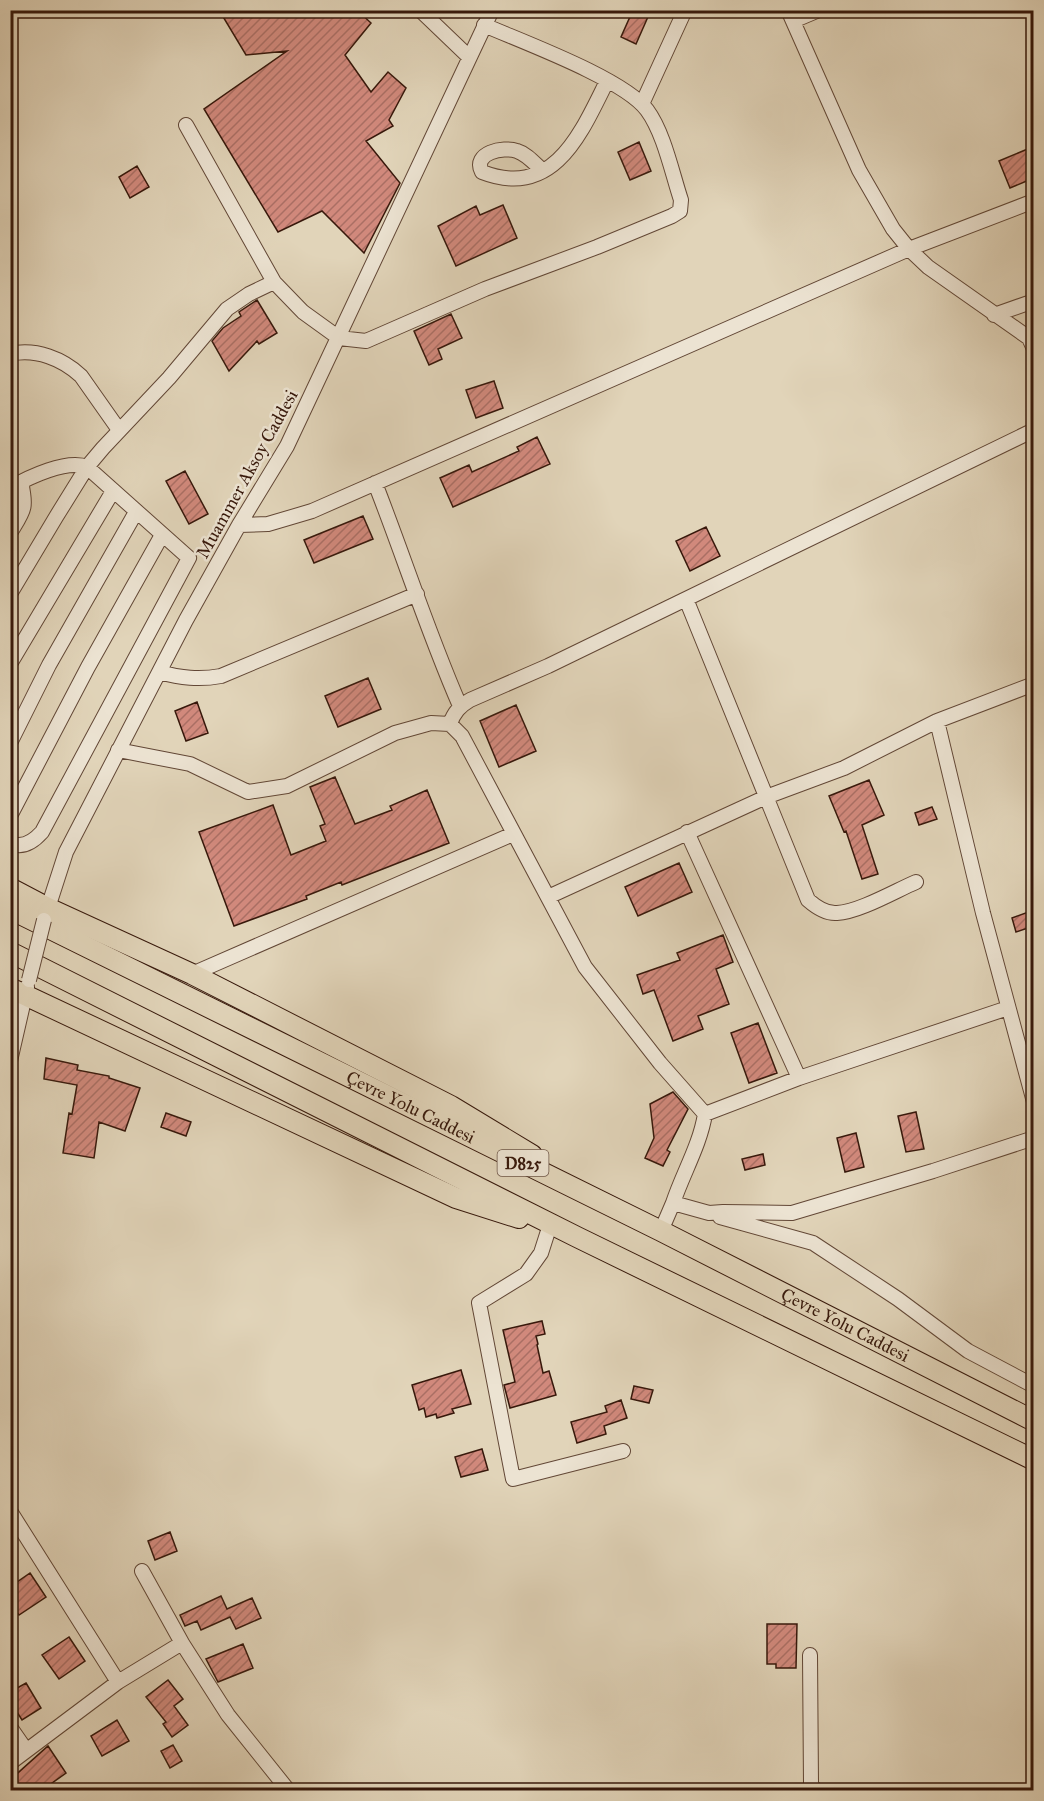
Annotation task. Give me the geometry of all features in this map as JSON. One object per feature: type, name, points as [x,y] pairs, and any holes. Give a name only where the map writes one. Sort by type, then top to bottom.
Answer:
[{"type":"highway","points":[[10,888],[46,914],[192,974],[451,1106],[661,1231]]},
{"type":"highway","name":"Çevre Yolu Caddesi","points":[[10,909],[661,1231],[1034,1420]]},
{"type":"highway","name":"Çevre Yolu Caddesi","points":[[10,952],[577,1237],[1034,1460]]},
{"type":"highway","points":[[21,987],[456,1198],[577,1237]]},
{"type":"street","points":[[420,10],[469,57]]},
{"type":"street","name":"Muammer Aksoy Caddesi","points":[[10,1061],[21,987],[66,852],[159,672],[239,525],[287,446],[492,10]]},
{"type":"street","points":[[642,104],[685,10]]},
{"type":"street","points":[[819,10],[790,16],[859,170],[893,229],[928,267],[1029,339],[1034,349]]},
{"type":"street","points":[[186,125],[274,282],[303,312],[339,338],[366,341],[484,288],[597,248],[680,211],[681,200],[661,138],[653,119],[642,104],[629,93],[607,81],[484,25]]},
{"type":"street","points":[[543,171],[566,154],[580,134],[607,81]]},
{"type":"street","points":[[239,525],[268,524],[312,511],[909,249],[1034,201]]},
{"type":"street","points":[[10,594],[87,467],[169,378],[227,309],[249,294],[274,282]]},
{"type":"street","points":[[994,315],[1034,301]]},
{"type":"street","points":[[10,354],[36,353],[56,359],[73,369],[119,430]]},
{"type":"street","points":[[450,724],[460,706],[548,666],[1034,430]]},
{"type":"street","points":[[10,533],[26,502],[16,485],[70,464],[80,464],[87,467],[189,558],[42,832],[30,843],[20,845],[10,843]]},
{"type":"street","points":[[375,483],[434,645],[460,706]]},
{"type":"street","points":[[10,664],[112,490]]},
{"type":"street","points":[[10,742],[50,665],[136,512]]},
{"type":"street","points":[[10,816],[88,667],[162,535]]},
{"type":"street","points":[[159,672],[196,680],[221,676],[417,594]]},
{"type":"street","points":[[686,599],[808,900],[818,909],[836,913],[855,909],[916,882]]},
{"type":"street","points":[[548,897],[766,797],[844,768],[937,722],[1034,684]]},
{"type":"street","points":[[937,722],[983,913],[1034,1102]]},
{"type":"street","points":[[118,750],[189,764],[248,792],[287,786],[395,733],[431,723],[450,724],[462,736],[585,967],[660,1063],[705,1114],[702,1134],[661,1231]]},
{"type":"street","points":[[687,832],[799,1078]]},
{"type":"street","points":[[192,974],[513,834]]},
{"type":"street","points":[[705,1114],[799,1078],[1008,1008]]},
{"type":"street","points":[[710,1214],[723,1212],[792,1213],[933,1172],[1034,1138]]},
{"type":"street","points":[[673,1203],[813,1243],[897,1299],[968,1351],[1034,1386]]},
{"type":"street","points":[[549,1227],[541,1253],[526,1274],[479,1304],[513,1479],[623,1451]]},
{"type":"street","points":[[10,1511],[118,1682]]},
{"type":"street","points":[[142,1571],[182,1643],[228,1715],[288,1791]]},
{"type":"street","points":[[10,1763],[118,1682],[182,1643]]},
{"type":"street","points":[[810,1655],[811,1783],[814,1791]]},
{"type":"street","points":[[10,1727],[26,1750]]},
{"type":"building","points":[[219,10],[357,10],[371,23],[345,55],[371,92],[388,72],[406,88],[389,120],[393,126],[366,141],[400,183],[364,253],[322,211],[278,232],[204,109],[287,51],[246,55]]},
{"type":"building","points":[[633,10],[651,10],[636,44],[621,37]]},
{"type":"building","points":[[639,142],[651,171],[630,180],[618,152]]},
{"type":"building","points":[[1030,148],[1034,155],[1034,178],[1010,188],[999,161]]},
{"type":"building","points":[[137,166],[149,187],[130,198],[119,177]]},
{"type":"building","points":[[503,205],[517,238],[456,266],[438,226],[476,206],[480,215]]},
{"type":"building","points":[[257,300],[277,333],[259,344],[257,341],[229,371],[212,341],[223,328],[241,316],[239,312]]},
{"type":"building","points":[[451,314],[462,338],[438,349],[442,359],[429,365],[414,331]]},
{"type":"building","points":[[494,381],[503,408],[476,418],[466,390]]},
{"type":"building","points":[[537,437],[550,464],[453,507],[440,478],[469,465],[472,472],[519,451],[517,447]]},
{"type":"building","points":[[185,471],[208,514],[189,524],[166,481]]},
{"type":"building","points":[[363,516],[373,539],[314,563],[304,540]]},
{"type":"building","points":[[706,527],[720,556],[690,571],[676,541]]},
{"type":"building","points":[[368,678],[381,709],[338,727],[325,696]]},
{"type":"building","points":[[197,702],[208,733],[186,741],[175,711]]},
{"type":"building","points":[[516,705],[536,751],[499,767],[480,721]]},
{"type":"building","points":[[335,777],[355,824],[392,810],[390,806],[427,790],[449,843],[342,885],[341,882],[306,896],[307,899],[234,926],[199,832],[273,805],[291,855],[326,841],[320,826],[325,824],[310,787]]},
{"type":"building","points":[[869,780],[884,815],[862,825],[878,874],[862,879],[846,831],[844,832],[829,796]]},
{"type":"building","points":[[932,807],[937,819],[919,825],[915,813]]},
{"type":"building","points":[[679,863],[692,892],[638,916],[625,887]]},
{"type":"building","points":[[1034,910],[1034,926],[1016,932],[1012,918]]},
{"type":"building","points":[[723,935],[733,962],[716,969],[729,1004],[698,1016],[703,1029],[673,1041],[654,990],[643,994],[637,975],[680,960],[677,953]]},
{"type":"building","points":[[758,1023],[777,1073],[749,1083],[731,1033]]},
{"type":"building","points":[[46,1058],[78,1065],[77,1070],[109,1076],[109,1078],[140,1088],[125,1131],[99,1122],[94,1158],[63,1153],[69,1113],[72,1114],[77,1085],[44,1079]]},
{"type":"building","points":[[673,1092],[688,1109],[667,1150],[670,1152],[663,1166],[645,1158],[654,1138],[650,1104]]},
{"type":"building","points":[[916,1112],[924,1149],[906,1152],[898,1116]]},
{"type":"building","points":[[166,1113],[191,1122],[186,1136],[161,1127]]},
{"type":"building","points":[[856,1133],[864,1167],[845,1172],[837,1138]]},
{"type":"building","points":[[763,1154],[765,1165],[745,1170],[742,1159]]},
{"type":"building","points":[[542,1321],[545,1334],[536,1336],[537,1345],[543,1373],[549,1371],[556,1395],[510,1408],[504,1385],[515,1382],[503,1330]]},
{"type":"building","points":[[461,1370],[471,1404],[452,1409],[454,1413],[437,1418],[436,1414],[426,1417],[424,1408],[419,1410],[412,1385]]},
{"type":"building","points":[[634,1386],[653,1390],[649,1403],[631,1399]]},
{"type":"building","points":[[621,1400],[627,1418],[604,1426],[606,1434],[577,1443],[571,1422],[607,1412],[605,1406]]},
{"type":"building","points":[[482,1449],[488,1470],[461,1477],[455,1457]]},
{"type":"building","points":[[170,1532],[177,1551],[155,1560],[148,1541]]},
{"type":"building","points":[[30,1573],[46,1597],[19,1615],[10,1603],[10,1587]]},
{"type":"building","points":[[221,1596],[227,1609],[252,1598],[261,1618],[236,1629],[230,1617],[201,1630],[197,1621],[185,1626],[180,1615]]},
{"type":"building","points":[[767,1624],[797,1624],[796,1668],[776,1668],[776,1664],[767,1664]]},
{"type":"building","points":[[69,1637],[85,1661],[59,1679],[42,1655]]},
{"type":"building","points":[[243,1644],[253,1668],[218,1682],[206,1659]]},
{"type":"building","points":[[168,1680],[183,1699],[174,1706],[188,1725],[172,1737],[163,1724],[166,1722],[146,1697]]},
{"type":"building","points":[[26,1683],[41,1708],[22,1720],[10,1701],[10,1692]]},
{"type":"building","points":[[117,1720],[129,1741],[102,1756],[91,1736]]},
{"type":"building","points":[[173,1745],[182,1761],[170,1768],[161,1751]]},
{"type":"building","points":[[48,1746],[66,1773],[48,1786],[51,1791],[17,1791],[10,1780]]}]
